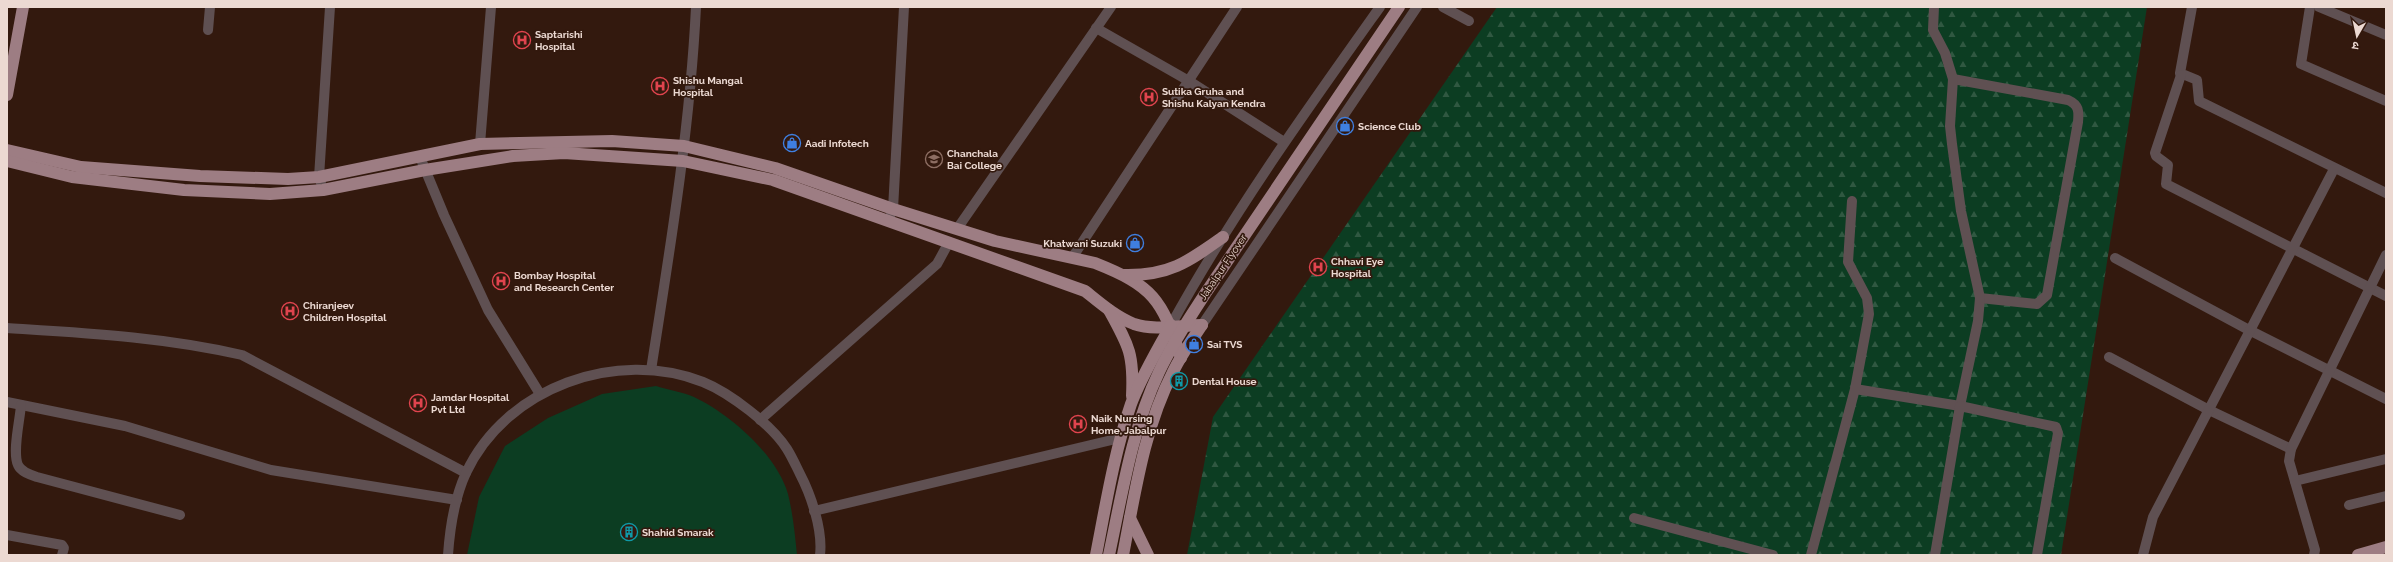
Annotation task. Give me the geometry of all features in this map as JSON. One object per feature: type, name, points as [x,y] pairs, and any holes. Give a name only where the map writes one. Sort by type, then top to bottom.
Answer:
[{"type":"main road","points":[[7,95],[24,7]]},
{"type":"main road","name":"Jabalpur Flyover","points":[[1109,555],[1135,434],[1159,373],[1181,331],[1399,7]]},
{"type":"main road","points":[[7,150],[80,167],[200,176],[288,179],[319,177],[480,144],[612,141],[684,146],[775,168],[893,209],[995,241],[1094,263],[1121,275],[1153,295],[1171,325],[1181,358]]},
{"type":"main road","points":[[7,161],[72,177],[184,190],[270,194],[323,190],[425,170],[513,156],[564,153],[683,161],[773,180],[950,242],[1085,291],[1109,310],[1134,324],[1152,326],[1202,325]]},
{"type":"main road","points":[[1121,275],[1148,275],[1173,269],[1189,262],[1223,237]]},
{"type":"main road","points":[[1109,310],[1129,346],[1133,368],[1132,403]]},
{"type":"main road","points":[[1096,555],[1120,438],[1132,403],[1146,371],[1171,325]]},
{"type":"main road","points":[[1123,555],[1145,447],[1161,400],[1181,358],[1202,325]]},
{"type":"main road","points":[[1130,518],[1148,555]]},
{"type":"main road","points":[[2358,555],[2386,547]]},
{"type":"street","points":[[208,30],[210,7]]},
{"type":"street","points":[[323,190],[319,177],[330,7]]},
{"type":"street","points":[[480,144],[491,7]]},
{"type":"street","points":[[651,370],[683,161],[693,66],[696,7]]},
{"type":"street","points":[[888,220],[893,209],[904,7]]},
{"type":"street","points":[[957,229],[1111,7]]},
{"type":"street","points":[[1072,258],[1237,7]]},
{"type":"street","points":[[1171,325],[1223,237],[1284,142],[1380,7]]},
{"type":"street","points":[[1202,325],[1417,7]]},
{"type":"street","points":[[1443,7],[1469,21]]},
{"type":"street","points":[[1934,7],[1933,30],[1945,53],[1953,79],[1950,126],[1952,144],[1961,211],[1980,298],[1978,321],[1960,406],[1935,555]]},
{"type":"street","points":[[2192,7],[2184,41],[2181,75],[2155,153],[2158,158],[2168,164],[2166,184],[2386,296]]},
{"type":"street","points":[[2310,7],[2301,64],[2386,101]]},
{"type":"street","points":[[2319,7],[2386,35]]},
{"type":"street","points":[[1096,28],[1189,81],[1284,142]]},
{"type":"street","points":[[2181,75],[2197,80],[2199,101],[2334,169],[2386,193]]},
{"type":"street","points":[[1953,79],[2068,100],[2076,103],[2079,110],[2047,295],[2038,304],[1980,298]]},
{"type":"street","points":[[420,157],[488,310],[540,394]]},
{"type":"street","points":[[2143,555],[2153,517],[2334,169]]},
{"type":"street","points":[[1811,555],[1855,389],[1868,314],[1867,298],[1848,262],[1852,201]]},
{"type":"street","points":[[760,420],[937,264],[950,242]]},
{"type":"street","points":[[2314,555],[2315,550],[2289,461],[2291,449],[2386,256]]},
{"type":"street","points":[[2115,258],[2249,330],[2386,399]]},
{"type":"street","points":[[7,328],[103,334],[207,347],[242,355],[466,472]]},
{"type":"street","points":[[2109,357],[2209,410],[2291,449]]},
{"type":"street","points":[[448,555],[451,517],[466,472],[485,442],[510,415],[540,394],[594,373],[651,370],[704,382],[750,409],[787,448],[811,496],[820,555]]},
{"type":"street","points":[[1855,389],[1960,406],[2056,427],[2058,433],[2037,555]]},
{"type":"street","points":[[7,402],[125,426],[271,470],[457,500]]},
{"type":"street","points":[[21,405],[16,447],[18,466],[25,472],[37,477],[180,515]]},
{"type":"street","points":[[814,511],[1120,438]]},
{"type":"street","points":[[2295,481],[2386,459]]},
{"type":"street","points":[[2349,506],[2386,496]]},
{"type":"street","points":[[1634,518],[1773,555]]},
{"type":"street","points":[[7,535],[62,545],[64,548],[62,555]]},
{"type":"green space","points":[[1497,7],[2147,7],[2061,555],[1187,555],[1213,417]]},
{"type":"green space","points":[[656,386],[690,395],[708,404],[737,425],[763,451],[774,465],[788,494],[793,517],[797,555],[467,555],[479,497],[505,446],[548,418],[602,394]]},
{"type":"place","name":"Saptarishi Hospital","points":[[522,40]]},
{"type":"place","name":"Shishu Mangal Hospital","points":[[660,86]]},
{"type":"place","name":"Sutika Gruha and Shishu Kalyan Kendra","points":[[1149,97]]},
{"type":"place","name":"Science Club","points":[[1345,126]]},
{"type":"place","name":"Aadi Infotech","points":[[792,143]]},
{"type":"place","name":"Chanchala Bai College","points":[[934,159]]},
{"type":"place","name":"Khatwani Suzuki","points":[[1135,243]]},
{"type":"place","name":"Chhavi Eye Hospital","points":[[1318,267]]},
{"type":"place","name":"Bombay Hospital and Research Center","points":[[501,281]]},
{"type":"place","name":"Chiranjeev Children Hospital","points":[[290,311]]},
{"type":"place","name":"Sai TVS","points":[[1194,344]]},
{"type":"place","name":"Dental House","points":[[1179,381]]},
{"type":"place","name":"Jamdar Hospital Pvt Ltd","points":[[418,403]]},
{"type":"place","name":"Naik Nursing Home, Jabalpur","points":[[1078,424]]},
{"type":"place","name":"Shahid Smarak","points":[[629,532]]}]
